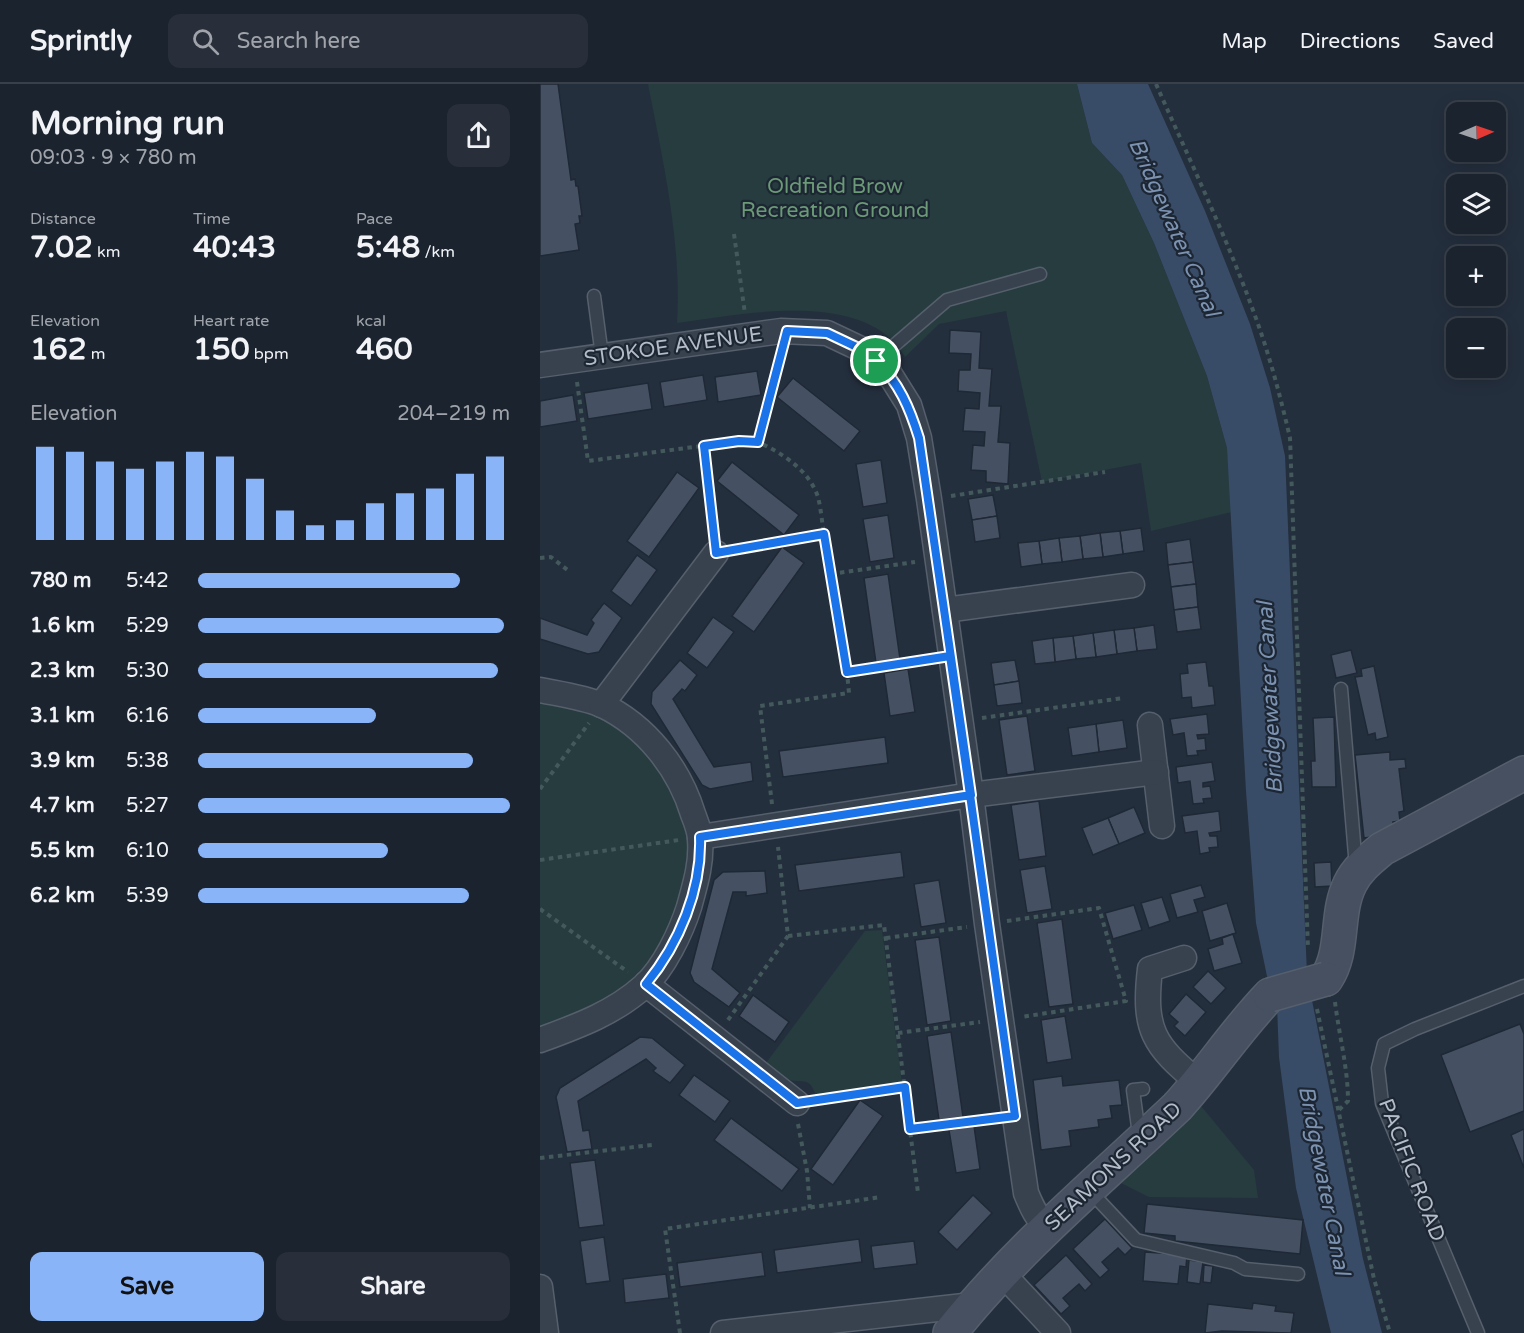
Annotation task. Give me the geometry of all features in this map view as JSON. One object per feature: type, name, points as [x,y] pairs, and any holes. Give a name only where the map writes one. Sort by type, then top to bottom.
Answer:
[{"type":"street","name":"STOKOE AVENUE","points":[[540,365],[747,335],[787,331],[827,333],[865,351],[889,373],[909,405],[919,438],[930,499],[1026,1193],[1032,1208],[1048,1227]]},
{"type":"street","points":[[601,705],[716,553]]},
{"type":"street","points":[[945,610],[1132,585]]},
{"type":"street","points":[[540,690],[601,705],[635,725],[673,767],[687,795],[700,837],[701,851],[696,882],[685,918],[658,970],[646,984],[618,1007],[578,1026],[540,1040]]},
{"type":"street","points":[[1150,725],[1162,826]]},
{"type":"street","points":[[700,837],[971,795],[1156,772]]},
{"type":"street","points":[[1317,981],[1332,970],[1336,959],[1344,904],[1349,885],[1357,873],[1382,849],[1524,773]]},
{"type":"street","points":[[1184,958],[1144,972],[1149,1021],[1157,1041],[1174,1063],[1199,1083]]},
{"type":"street","name":"SEAMONS ROAD","points":[[950,1333],[1002,1273],[1048,1227],[1147,1136],[1199,1083],[1250,1016],[1270,995],[1317,981]]},
{"type":"street","points":[[646,984],[797,1103]]},
{"type":"street","points":[[1002,1273],[1058,1333]]},
{"type":"street","points":[[540,1287],[546,1333]]},
{"type":"street","points":[[723,1333],[973,1305]]},
{"type":"lane","points":[[876,361],[947,300],[1040,274]]},
{"type":"lane","points":[[594,296],[602,357]]},
{"type":"lane","points":[[1341,689],[1357,873]]},
{"type":"lane","name":"PACIFIC ROAD","points":[[1478,1333],[1382,1103],[1378,1068],[1384,1044],[1415,1029],[1524,986]]},
{"type":"lane","points":[[1143,1089],[1133,1090],[1138,1127],[1147,1136]]},
{"type":"lane","points":[[1089,1190],[1136,1240],[1234,1263],[1245,1269],[1298,1274]]},
{"type":"path","points":[[1156,84],[1211,207],[1257,322],[1269,356],[1290,438],[1317,981],[1339,1111],[1374,1279],[1390,1333]]},
{"type":"path","points":[[735,234],[747,335]]},
{"type":"path","points":[[758,442],[787,331]]},
{"type":"path","points":[[573,361],[588,461],[739,441],[758,442],[782,453],[810,481],[818,497],[847,672],[950,656]]},
{"type":"path","points":[[704,446],[716,553],[824,534]]},
{"type":"path","points":[[930,499],[1105,472]]},
{"type":"path","points":[[540,558],[551,556],[570,572]]},
{"type":"path","points":[[831,574],[937,558]]},
{"type":"path","points":[[960,721],[1122,698]]},
{"type":"path","points":[[540,789],[601,705]]},
{"type":"path","points":[[540,860],[700,837]]},
{"type":"path","points":[[886,938],[1099,908],[1126,1001],[898,1033]]},
{"type":"path","points":[[540,909],[646,984]]},
{"type":"path","points":[[788,936],[884,925],[918,1194]]},
{"type":"path","points":[[1317,981],[1334,990],[1339,1041],[1348,1077],[1348,1101],[1339,1111]]},
{"type":"path","points":[[810,1208],[797,1103],[905,1087]]},
{"type":"path","points":[[910,1129],[1015,1116]]},
{"type":"path","points":[[540,1158],[652,1145]]},
{"type":"path","points":[[680,1333],[665,1229],[880,1197]]},
{"type":"green space","name":"Oldfield Brow Recreation Ground","points":[[648,84],[1077,84],[1092,143],[1122,175],[1154,243],[1207,376],[1227,448],[1232,512],[1151,531],[1141,463],[1042,482],[1006,311],[939,324],[905,357],[891,339],[870,325],[845,316],[817,312],[758,312],[677,323],[677,263],[674,233]]},
{"type":"green space","points":[[540,693],[615,714],[684,796],[693,881],[645,982],[540,1030]]},
{"type":"green space","points":[[882,930],[902,1084],[816,1096],[807,1082],[786,1078],[766,1063],[865,931]]},
{"type":"green space","points":[[1196,1100],[1254,1170],[1258,1198],[1149,1197],[1117,1181]]},
{"type":"water","name":"Bridgewater Canal","points":[[1077,84],[1148,84],[1205,211],[1250,324],[1270,388],[1285,456],[1307,975],[1363,1259],[1382,1333],[1331,1333],[1296,1188],[1279,1057],[1277,1005],[1268,981],[1256,923],[1246,791],[1227,448],[1207,376],[1154,243],[1122,175],[1092,143]]},
{"type":"building","points":[[540,84],[558,84],[571,180],[575,179],[576,186],[578,186],[582,216],[579,216],[580,223],[575,224],[579,250],[540,256]]},
{"type":"building","points":[[950,330],[981,332],[979,368],[992,369],[989,406],[1001,406],[998,442],[1010,443],[1008,484],[986,482],[986,471],[971,470],[973,445],[984,446],[985,432],[963,431],[965,408],[979,409],[980,393],[958,391],[959,370],[970,370],[971,354],[949,353]]},
{"type":"building","points":[[757,371],[761,395],[718,402],[715,377]]},
{"type":"building","points":[[703,375],[707,400],[664,407],[660,382]]},
{"type":"building","points":[[793,378],[860,431],[844,451],[777,397]]},
{"type":"building","points":[[648,383],[652,409],[588,419],[584,393]]},
{"type":"building","points":[[573,395],[577,421],[540,427],[540,401]]},
{"type":"building","points":[[881,460],[887,503],[863,507],[856,464]]},
{"type":"building","points":[[732,462],[799,515],[784,535],[717,481]]},
{"type":"building","points":[[677,472],[699,488],[649,557],[627,541]]},
{"type":"building","points":[[993,495],[997,516],[972,520],[968,499]]},
{"type":"building","points":[[888,515],[894,558],[870,562],[863,519]]},
{"type":"building","points":[[997,516],[1000,538],[975,542],[972,520]]},
{"type":"building","points":[[1141,528],[1144,551],[1123,554],[1120,531]]},
{"type":"building","points":[[1120,531],[1123,554],[1103,557],[1100,533]]},
{"type":"building","points":[[1100,533],[1103,557],[1083,559],[1080,536]]},
{"type":"building","points":[[1080,536],[1083,559],[1062,562],[1059,538]]},
{"type":"building","points":[[1059,538],[1062,562],[1042,564],[1039,541]]},
{"type":"building","points":[[1190,539],[1193,562],[1168,565],[1166,543]]},
{"type":"building","points":[[1039,541],[1042,564],[1021,567],[1018,543]]},
{"type":"building","points":[[782,547],[804,563],[754,632],[732,616]]},
{"type":"building","points":[[637,555],[657,570],[631,606],[611,591]]},
{"type":"building","points":[[1193,562],[1196,584],[1171,587],[1168,565]]},
{"type":"building","points":[[888,574],[900,659],[876,663],[864,578]]},
{"type":"building","points":[[1196,584],[1198,607],[1174,610],[1171,587]]},
{"type":"building","points":[[604,603],[622,618],[599,652],[588,654],[540,639],[540,618],[587,635],[594,623],[591,620]]},
{"type":"building","points":[[1198,607],[1201,629],[1177,632],[1174,610]]},
{"type":"building","points":[[713,617],[734,632],[707,668],[687,653]]},
{"type":"building","points":[[1154,625],[1157,649],[1137,651],[1134,628]]},
{"type":"building","points":[[1134,628],[1137,651],[1117,654],[1114,630]]},
{"type":"building","points":[[1114,630],[1117,654],[1096,657],[1093,633]]},
{"type":"building","points":[[1093,633],[1096,657],[1076,659],[1073,636]]},
{"type":"building","points":[[1073,636],[1076,659],[1055,662],[1053,638]]},
{"type":"building","points":[[1053,638],[1055,662],[1035,664],[1032,641]]},
{"type":"building","points":[[1351,650],[1357,673],[1336,678],[1331,655]]},
{"type":"building","points":[[680,660],[697,675],[685,691],[682,689],[673,699],[714,767],[751,762],[753,781],[710,789],[702,785],[651,704],[652,692]]},
{"type":"building","points":[[1015,660],[1019,681],[994,685],[991,663]]},
{"type":"building","points":[[1206,662],[1209,686],[1213,686],[1215,705],[1192,708],[1191,697],[1182,698],[1180,674],[1188,673],[1187,664]]},
{"type":"building","points":[[1374,666],[1388,737],[1376,740],[1375,733],[1368,735],[1355,677],[1362,676],[1361,669]]},
{"type":"building","points":[[908,669],[915,712],[890,716],[884,673]]},
{"type":"building","points":[[1019,681],[1022,703],[997,706],[994,685]]},
{"type":"building","points":[[1207,714],[1209,734],[1197,735],[1198,739],[1205,738],[1206,750],[1197,751],[1198,755],[1187,756],[1184,733],[1173,735],[1170,719]]},
{"type":"building","points":[[1027,716],[1035,771],[1007,775],[999,720]]},
{"type":"building","points":[[1334,717],[1336,787],[1312,787],[1311,761],[1315,761],[1313,718]]},
{"type":"building","points":[[1123,720],[1127,748],[1099,752],[1096,724]]},
{"type":"building","points":[[1096,724],[1099,752],[1072,756],[1068,728]]},
{"type":"building","points":[[885,737],[888,763],[783,777],[779,751]]},
{"type":"building","points":[[1390,752],[1390,760],[1405,759],[1406,768],[1399,769],[1404,811],[1399,812],[1400,821],[1393,822],[1394,834],[1364,838],[1355,755]]},
{"type":"building","points":[[1212,762],[1215,781],[1203,783],[1203,787],[1210,786],[1212,798],[1203,799],[1204,803],[1193,804],[1190,781],[1178,783],[1176,767]]},
{"type":"building","points":[[1039,801],[1046,856],[1019,860],[1011,805]]},
{"type":"building","points":[[1134,807],[1145,833],[1119,844],[1108,818]]},
{"type":"building","points":[[1219,811],[1221,831],[1209,833],[1210,836],[1217,836],[1218,847],[1209,848],[1210,852],[1200,854],[1197,831],[1185,833],[1182,816]]},
{"type":"building","points":[[1108,818],[1119,844],[1093,855],[1082,828]]},
{"type":"building","points":[[901,852],[904,877],[799,891],[795,865]]},
{"type":"building","points":[[1331,862],[1332,886],[1315,887],[1314,863]]},
{"type":"building","points":[[1045,866],[1052,909],[1027,913],[1020,870]]},
{"type":"building","points":[[765,871],[767,893],[746,896],[746,892],[733,892],[712,969],[740,993],[729,1007],[694,982],[690,973],[714,880],[723,872]]},
{"type":"building","points":[[939,880],[946,923],[921,927],[914,884]]},
{"type":"building","points":[[1201,885],[1205,897],[1194,900],[1198,912],[1177,918],[1170,894]]},
{"type":"building","points":[[1162,897],[1170,921],[1149,928],[1141,903]]},
{"type":"building","points":[[1227,903],[1236,933],[1210,941],[1202,911]]},
{"type":"building","points":[[1134,905],[1142,930],[1113,939],[1105,913]]},
{"type":"building","points":[[1062,919],[1073,1004],[1049,1007],[1037,923]]},
{"type":"building","points":[[1233,934],[1242,963],[1214,971],[1208,949],[1223,944],[1222,938]]},
{"type":"building","points":[[939,937],[951,1021],[927,1025],[915,940]]},
{"type":"building","points":[[1208,971],[1226,988],[1211,1004],[1193,987]]},
{"type":"building","points":[[1186,994],[1206,1012],[1185,1036],[1174,1026],[1178,1022],[1169,1014]]},
{"type":"building","points":[[753,995],[789,1022],[775,1042],[739,1016]]},
{"type":"building","points":[[1065,1016],[1072,1059],[1047,1063],[1041,1020]]},
{"type":"building","points":[[1520,1024],[1524,1034],[1524,1111],[1470,1132],[1441,1055]]},
{"type":"building","points":[[951,1032],[963,1117],[939,1120],[927,1036]]},
{"type":"building","points":[[640,1037],[652,1038],[685,1065],[670,1083],[653,1071],[656,1068],[646,1059],[578,1101],[583,1131],[589,1130],[592,1149],[567,1152],[556,1097],[560,1088]]},
{"type":"building","points":[[694,1075],[730,1101],[715,1122],[679,1095]]},
{"type":"building","points":[[1062,1076],[1063,1086],[1119,1080],[1122,1105],[1110,1106],[1112,1118],[1098,1120],[1099,1127],[1069,1131],[1071,1146],[1041,1150],[1033,1080]]},
{"type":"building","points":[[860,1100],[883,1116],[833,1185],[811,1169]]},
{"type":"building","points":[[731,1118],[799,1169],[782,1191],[714,1140]]},
{"type":"building","points":[[974,1126],[980,1169],[956,1173],[949,1130]]},
{"type":"building","points":[[1524,1129],[1524,1168],[1511,1135]]},
{"type":"building","points":[[595,1160],[604,1225],[579,1228],[570,1163]]},
{"type":"building","points":[[973,1195],[992,1213],[957,1250],[938,1232]]},
{"type":"building","points":[[1147,1204],[1303,1220],[1300,1254],[1175,1241],[1175,1236],[1144,1233]]},
{"type":"building","points":[[1105,1219],[1132,1248],[1125,1255],[1118,1248],[1102,1262],[1109,1270],[1100,1278],[1073,1249]]},
{"type":"building","points":[[604,1237],[610,1281],[586,1284],[580,1241]]},
{"type":"building","points":[[859,1239],[862,1262],[777,1273],[774,1250]]},
{"type":"building","points":[[914,1241],[917,1264],[874,1269],[871,1246]]},
{"type":"building","points":[[762,1252],[765,1276],[680,1287],[677,1263]]},
{"type":"building","points":[[1145,1252],[1187,1255],[1186,1267],[1180,1266],[1178,1284],[1143,1281]]},
{"type":"building","points":[[1066,1255],[1092,1284],[1085,1291],[1079,1284],[1063,1298],[1070,1306],[1061,1314],[1034,1285]]},
{"type":"building","points":[[1189,1260],[1203,1262],[1200,1284],[1187,1282]]},
{"type":"building","points":[[1204,1265],[1213,1266],[1211,1283],[1203,1282]]},
{"type":"building","points":[[666,1274],[669,1298],[625,1303],[623,1279]]},
{"type":"building","points":[[1253,1303],[1276,1306],[1275,1311],[1294,1313],[1291,1333],[1222,1331],[1205,1333],[1208,1304],[1252,1309]]},
{"type":"route","points":[[876,361],[865,351],[827,333],[787,331],[758,442],[739,441],[704,446],[716,553],[824,534],[847,672],[950,656],[971,795],[1015,1116],[910,1129],[905,1087],[797,1103],[646,984],[658,970],[685,918],[696,882],[701,851],[700,837],[971,795],[930,499],[919,438],[909,405],[889,373],[876,361]]}]
